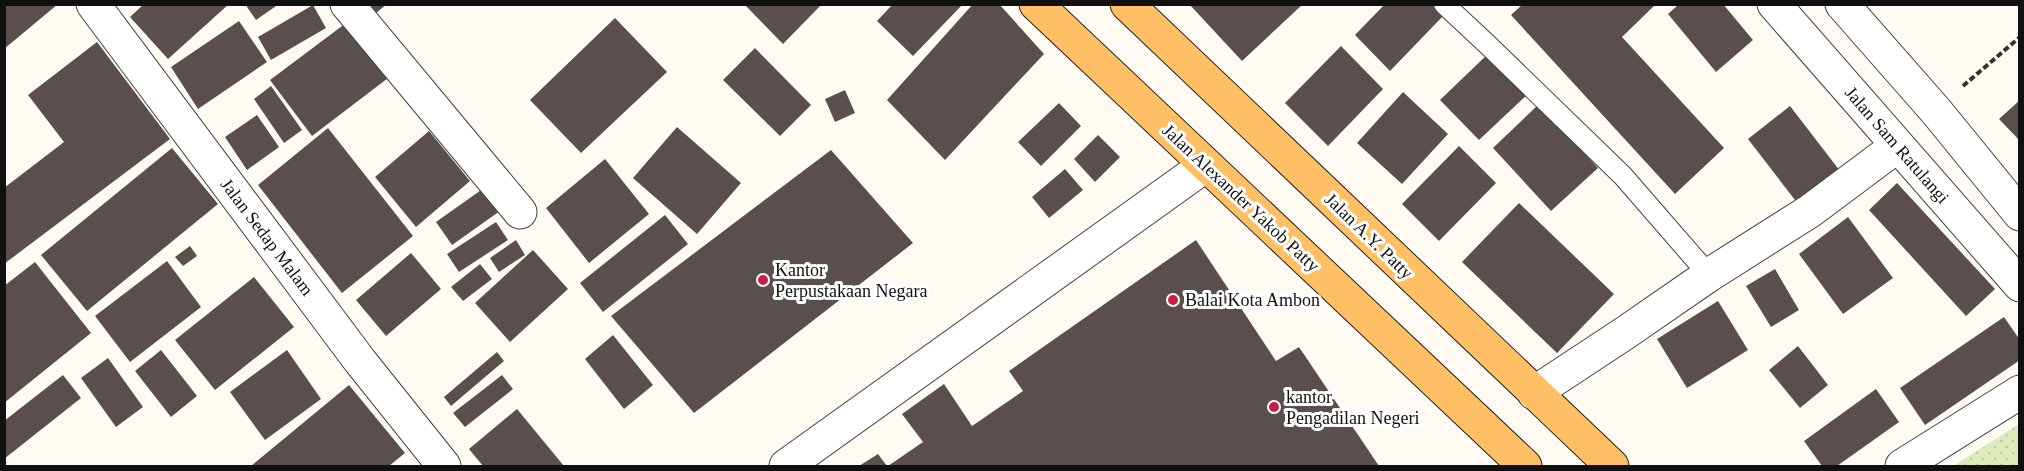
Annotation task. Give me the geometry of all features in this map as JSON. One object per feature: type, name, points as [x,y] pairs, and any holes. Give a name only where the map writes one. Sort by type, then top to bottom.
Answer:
[{"type":"main road","name":"Jalan Alexander Yakob Patty","points":[[1036,4],[1525,466]]},
{"type":"main road","name":"Jalan A.Y. Patty","points":[[1127,4],[1612,466]]},
{"type":"street","name":"Jalan Sedap Malam","points":[[93,4],[360,361],[444,466]]},
{"type":"street","points":[[347,4],[520,212]]},
{"type":"street","name":"Jalan Sam Ratulangi","points":[[1774,4],[2019,285]]},
{"type":"street","points":[[1842,4],[1936,111],[2019,214]]},
{"type":"street","points":[[1534,393],[1709,275],[1810,211],[1897,146]]},
{"type":"street","points":[[786,466],[1206,165]]},
{"type":"street","points":[[1902,466],[2019,392]]},
{"type":"lane","points":[[1444,4],[1623,176],[1709,275]]},
{"type":"path","points":[[1936,111],[2019,37]]},
{"type":"green space","points":[[2019,424],[2019,466],[1953,466]]},
{"type":"building","points":[[4,4],[58,4],[4,49]]},
{"type":"building","points":[[144,4],[229,4],[168,59],[130,17]]},
{"type":"building","points":[[245,4],[279,4],[256,20]]},
{"type":"building","points":[[370,4],[387,4],[376,13]]},
{"type":"building","points":[[744,4],[822,4],[783,44]]},
{"type":"building","points":[[893,4],[963,4],[913,56],[877,21]]},
{"type":"building","points":[[973,4],[999,4],[1044,54],[945,160],[887,100]]},
{"type":"building","points":[[1189,4],[1303,4],[1242,61]]},
{"type":"building","points":[[1385,4],[1432,4],[1443,16],[1390,71],[1355,35]]},
{"type":"building","points":[[1523,4],[1656,4],[1622,37],[1724,148],[1675,194],[1511,15]]},
{"type":"building","points":[[1679,4],[1723,4],[1753,40],[1716,72],[1668,14]]},
{"type":"building","points":[[313,5],[326,28],[271,60],[258,37]]},
{"type":"building","points":[[354,17],[396,72],[312,136],[270,80]]},
{"type":"building","points":[[615,18],[667,72],[581,153],[530,100]]},
{"type":"building","points":[[239,21],[267,62],[198,109],[171,67]]},
{"type":"building","points":[[97,42],[170,139],[4,264],[4,188],[64,142],[28,95]]},
{"type":"building","points":[[1341,46],[1383,89],[1328,146],[1285,103]]},
{"type":"building","points":[[755,48],[811,105],[780,136],[723,80]]},
{"type":"building","points":[[1491,51],[1530,92],[1479,140],[1440,100]]},
{"type":"building","points":[[271,86],[302,130],[284,143],[254,99]]},
{"type":"building","points":[[845,90],[855,113],[835,122],[825,99]]},
{"type":"building","points":[[1403,92],[1448,134],[1402,184],[1357,143]]},
{"type":"building","points":[[2020,100],[2020,141],[1999,119]]},
{"type":"building","points":[[1059,103],[1081,126],[1041,166],[1018,142]]},
{"type":"building","points":[[1539,104],[1598,168],[1551,211],[1493,148]]},
{"type":"building","points":[[1790,106],[1840,171],[1798,204],[1748,139]]},
{"type":"building","points":[[257,115],[279,147],[247,170],[225,137]]},
{"type":"building","points":[[677,127],[741,183],[697,234],[633,178]]},
{"type":"building","points":[[328,128],[413,236],[342,293],[258,185]]},
{"type":"building","points":[[429,131],[470,181],[416,227],[375,177]]},
{"type":"building","points":[[1098,135],[1120,157],[1095,182],[1074,159]]},
{"type":"building","points":[[1459,146],[1496,183],[1439,241],[1402,204]]},
{"type":"building","points":[[172,148],[218,204],[87,311],[41,255]]},
{"type":"building","name":"Kantor Perpustakaan Negara","points":[[831,150],[913,243],[694,413],[611,316]]},
{"type":"building","points":[[605,159],[649,214],[589,263],[546,208]]},
{"type":"building","points":[[1065,169],[1083,190],[1049,218],[1032,197]]},
{"type":"building","points":[[491,183],[507,206],[452,245],[436,222]]},
{"type":"building","points":[[1897,183],[1995,289],[1966,316],[1869,210]]},
{"type":"building","points":[[1519,203],[1614,294],[1557,353],[1462,262]]},
{"type":"building","points":[[665,215],[688,244],[603,312],[580,283]]},
{"type":"building","points":[[1848,217],[1893,278],[1843,314],[1799,254]]},
{"type":"building","points":[[496,222],[508,240],[459,272],[447,254]]},
{"type":"building","points":[[516,240],[525,255],[499,272],[490,258]]},
{"type":"building","name":"Balai Kota Ambon","points":[[1196,240],[1276,361],[1299,347],[1379,466],[888,466],[923,442],[902,414],[944,384],[972,426],[1023,391],[1009,371]]},
{"type":"building","points":[[190,246],[197,256],[183,266],[175,257]]},
{"type":"building","points":[[533,250],[568,289],[510,342],[475,303]]},
{"type":"building","points":[[411,253],[441,289],[386,336],[356,300]]},
{"type":"building","points":[[167,261],[201,307],[130,362],[95,316]]},
{"type":"building","points":[[35,262],[91,333],[4,403],[4,286]]},
{"type":"building","points":[[480,264],[492,279],[463,301],[451,287]]},
{"type":"building","points":[[1775,269],[1799,310],[1771,327],[1746,286]]},
{"type":"building","points":[[254,277],[294,327],[215,390],[175,340]]},
{"type":"building","points":[[1718,301],[1748,350],[1687,388],[1657,339]]},
{"type":"building","points":[[2004,317],[2020,340],[2020,360],[1925,425],[1900,388]]},
{"type":"building","points":[[613,335],[653,385],[624,409],[585,359]]},
{"type":"building","points":[[1798,346],[1828,385],[1800,408],[1769,370]]},
{"type":"building","points":[[161,350],[197,396],[171,417],[135,371]]},
{"type":"building","points":[[287,350],[321,399],[265,440],[230,392]]},
{"type":"building","points":[[497,352],[504,361],[451,406],[444,397]]},
{"type":"building","points":[[108,358],[143,407],[116,427],[81,378]]},
{"type":"building","points":[[63,375],[81,398],[4,459],[4,421]]},
{"type":"building","points":[[502,375],[513,389],[465,427],[453,413]]},
{"type":"building","points":[[349,385],[405,453],[389,466],[251,466]]},
{"type":"building","points":[[1876,389],[1899,422],[1837,466],[1822,466],[1804,441]]},
{"type":"building","points":[[517,409],[564,466],[483,466],[469,449]]},
{"type":"building","points":[[878,454],[887,466],[859,466]]},
{"type":"place","name":"Kantor Perpustakaan Negara","points":[[763,280]]},
{"type":"place","name":"Balai Kota Ambon","points":[[1173,300]]},
{"type":"place","name":"kantor Pengadilan Negeri","points":[[1274,407]]}]
